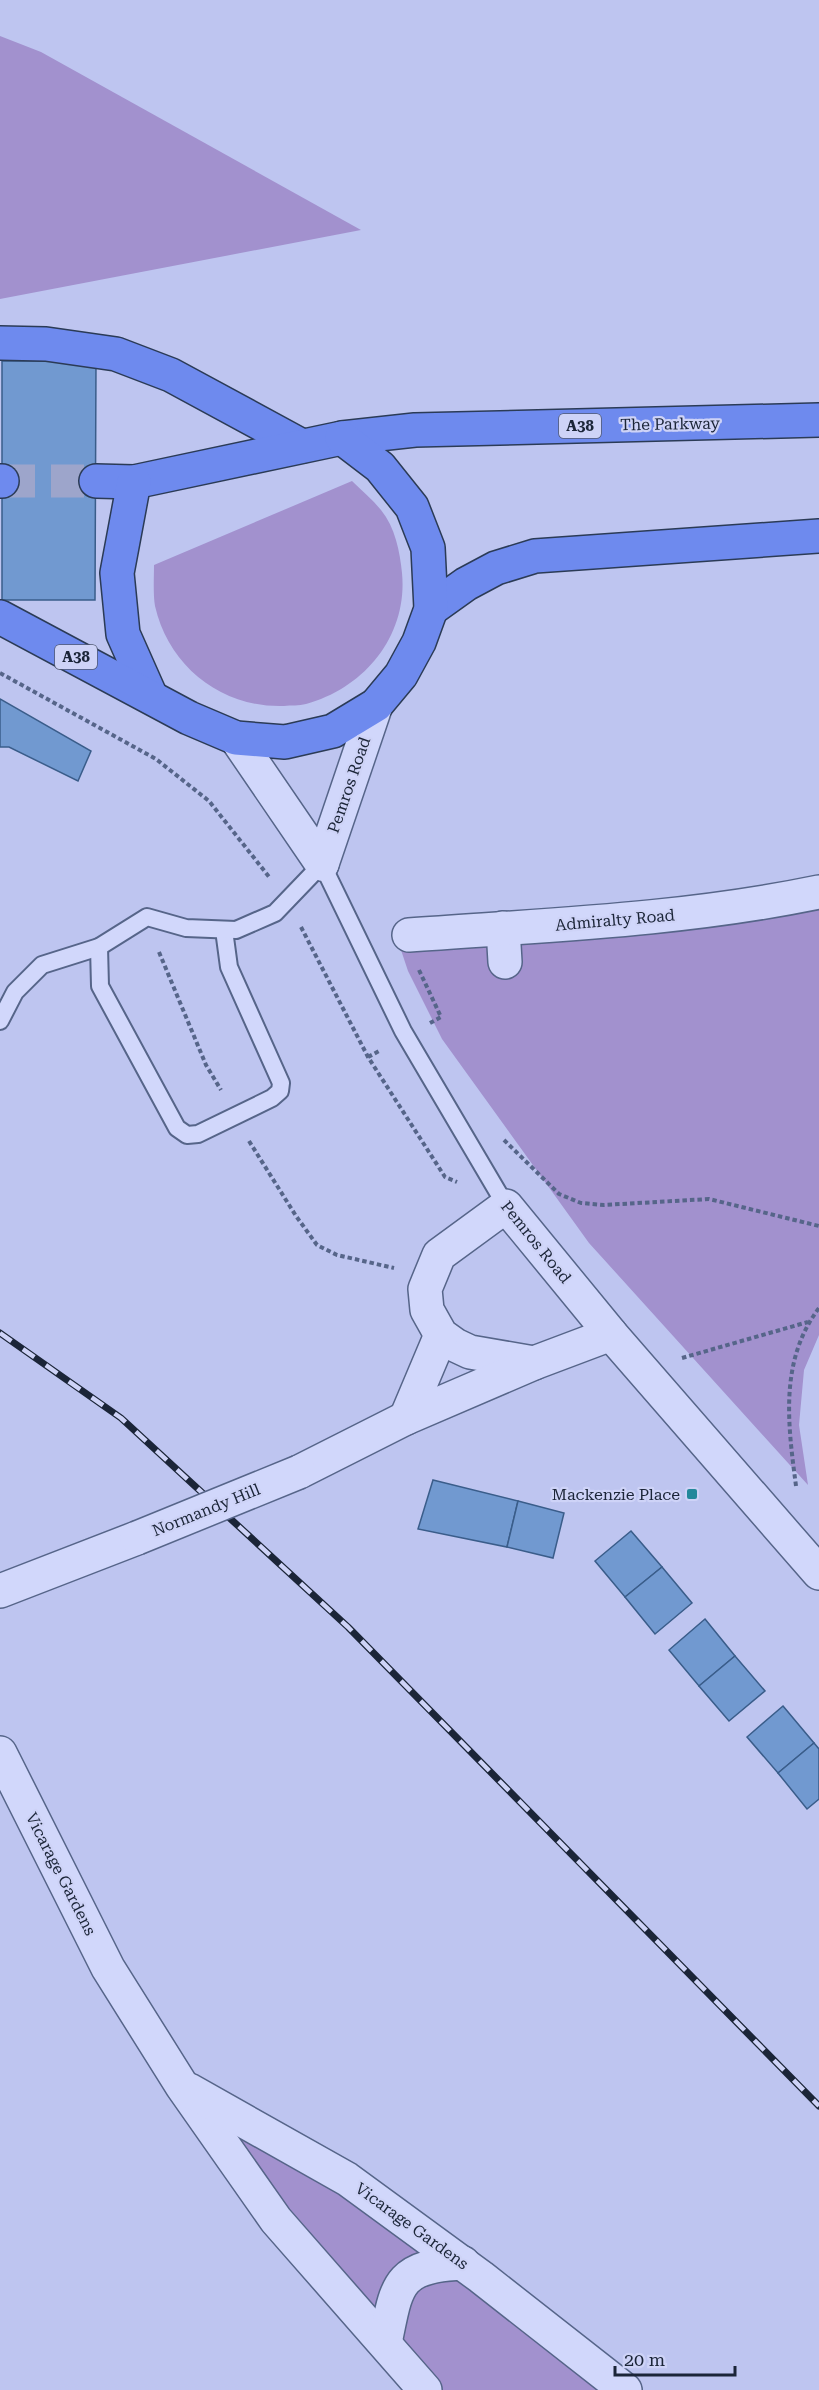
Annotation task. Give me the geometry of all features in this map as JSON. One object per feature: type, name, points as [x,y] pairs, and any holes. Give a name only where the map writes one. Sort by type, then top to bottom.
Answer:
[{"type":"highway","points":[[0,343],[46,344],[116,354],[171,375],[302,447]]},
{"type":"highway","name":"The Parkway","points":[[96,481],[134,482],[342,438],[415,430],[819,420]]},
{"type":"highway","points":[[134,482],[117,573],[123,634],[151,697],[189,718],[236,738],[285,742],[333,731],[376,705],[401,675],[418,642],[431,609],[428,548],[412,507],[380,467],[342,438]]},
{"type":"highway","points":[[431,609],[466,584],[496,568],[535,556],[819,536]]},
{"type":"highway","name":"A38","points":[[0,617],[151,697]]},
{"type":"street","name":"Pemros Road","points":[[322,864],[376,705]]},
{"type":"street","name":"Pemros Road","points":[[236,738],[322,864]]},
{"type":"street","name":"Admiralty Road","points":[[409,935],[606,922],[757,905],[819,892]]},
{"type":"street","points":[[503,928],[505,962]]},
{"type":"street","name":"Pemros Road","points":[[506,1206],[611,1334],[819,1573]]},
{"type":"street","points":[[506,1206],[439,1255],[425,1289],[427,1310],[441,1335],[470,1352],[534,1363]]},
{"type":"street","name":"Normandy Hill","points":[[0,1591],[299,1472],[406,1418],[534,1363],[611,1334]]},
{"type":"street","points":[[406,1418],[441,1335]]},
{"type":"street","name":"Vicarage Gardens","points":[[0,1753],[108,1968],[182,2086],[276,2220],[425,2390]]},
{"type":"street","name":"Vicarage Gardens","points":[[182,2086],[347,2179],[462,2263],[626,2390]]},
{"type":"street","points":[[385,2343],[393,2300],[402,2282],[418,2270],[434,2264],[462,2263]]},
{"type":"lane","points":[[0,1022],[15,992],[42,965],[99,947],[147,917],[186,928],[236,930],[275,913],[322,864]]},
{"type":"lane","name":"Pemros Road","points":[[322,864],[403,1031],[506,1206]]},
{"type":"lane","points":[[99,947],[100,986],[177,1128],[187,1135],[198,1134],[272,1098],[280,1091],[281,1083],[229,967],[224,930]]},
{"type":"path","points":[[0,673],[156,759],[209,801],[287,898],[368,1057],[445,1177],[503,1139],[559,1194],[581,1203],[604,1205],[709,1199],[819,1226]]},
{"type":"path","points":[[428,1024],[441,1017],[431,996]]},
{"type":"path","points":[[337,1255],[430,1276]]},
{"type":"path","points":[[796,1491],[788,1422],[791,1369],[808,1322],[819,1308]]},
{"type":"path","points":[[643,1371],[808,1322]]},
{"type":"shaded area","points":[[0,36],[41,52],[361,230],[0,299]]},
{"type":"shaded area","points":[[352,481],[386,517],[396,540],[401,565],[402,596],[398,617],[390,637],[378,656],[347,686],[301,705],[261,705],[240,700],[202,680],[172,648],[162,628],[154,601],[154,565]]},
{"type":"shaded area","points":[[819,890],[819,1335],[804,1370],[799,1425],[808,1485],[589,1243],[442,1039],[408,971],[395,932]]},
{"type":"shaded area","points":[[182,2086],[347,2179],[625,2390],[425,2390]]},
{"type":"building","points":[[2,361],[96,361],[95,600],[2,600]]},
{"type":"building","points":[[0,699],[91,751],[78,781],[9,747],[0,747]]},
{"type":"building","points":[[433,1480],[518,1501],[507,1547],[418,1529]]},
{"type":"building","points":[[518,1501],[564,1513],[553,1558],[507,1547]]},
{"type":"building","points":[[631,1531],[662,1567],[625,1597],[595,1561]]},
{"type":"building","points":[[662,1567],[692,1603],[655,1634],[625,1597]]},
{"type":"building","points":[[705,1619],[735,1656],[699,1686],[669,1650]]},
{"type":"building","points":[[735,1656],[765,1691],[729,1721],[699,1686]]},
{"type":"building","points":[[783,1706],[814,1743],[778,1773],[747,1737]]},
{"type":"building","points":[[814,1743],[819,1749],[819,1799],[807,1809],[778,1773]]},
{"type":"tunnel","points":[[2,481],[96,481]]},
{"type":"railway","points":[[0,1333],[121,1418],[348,1627],[819,2106]]},
{"type":"place","name":"Mackenzie Place","points":[[692,1494]]}]
